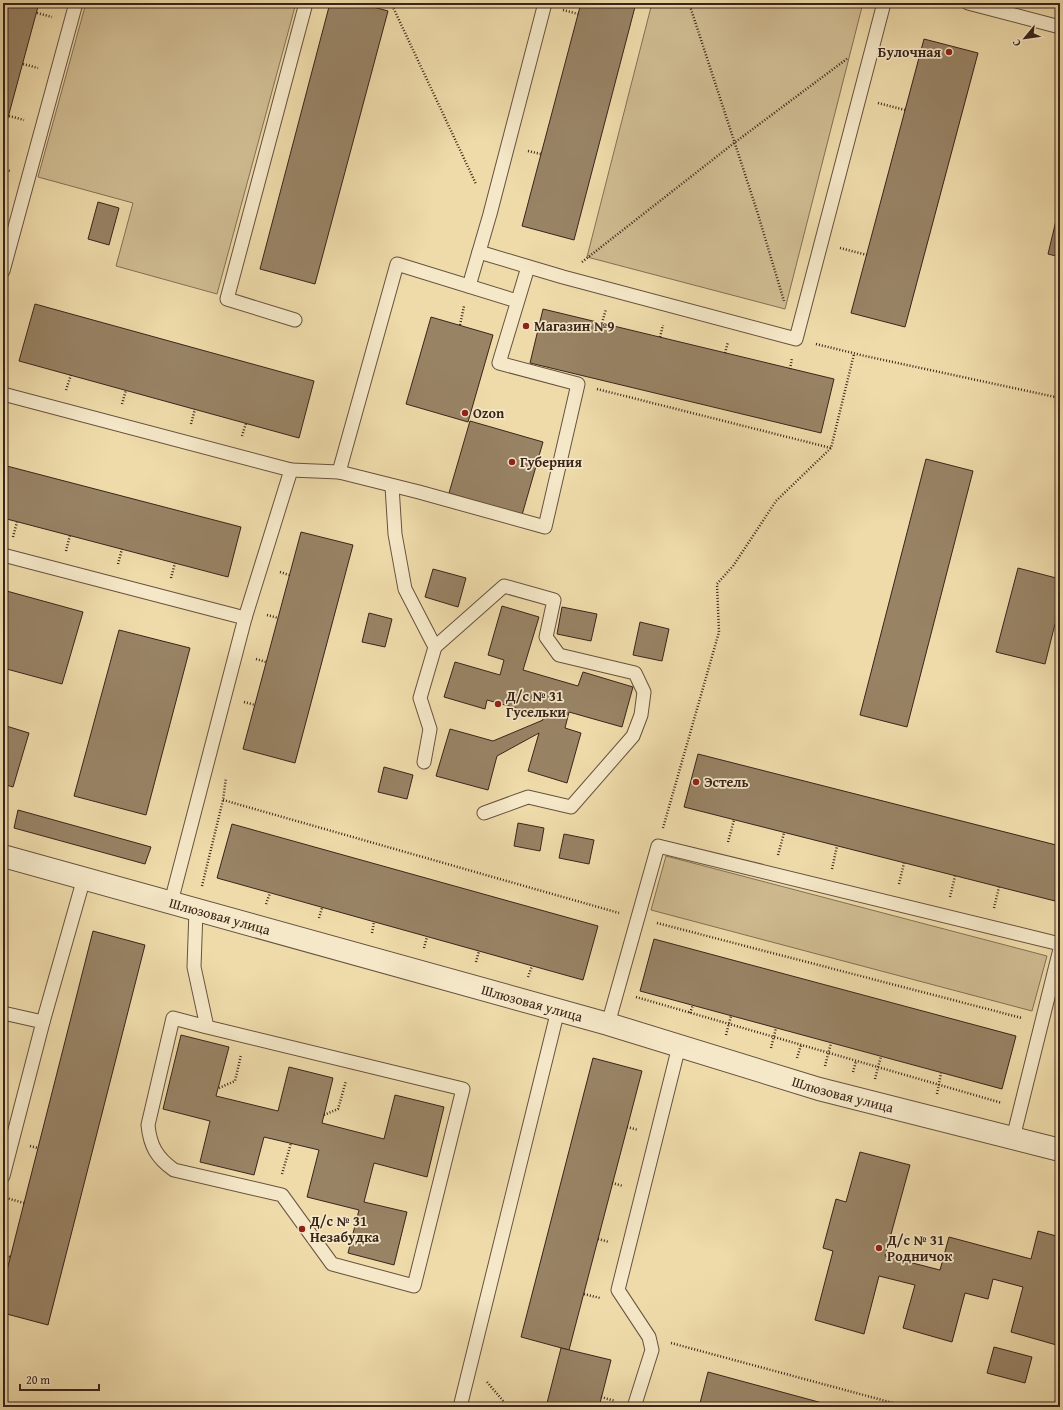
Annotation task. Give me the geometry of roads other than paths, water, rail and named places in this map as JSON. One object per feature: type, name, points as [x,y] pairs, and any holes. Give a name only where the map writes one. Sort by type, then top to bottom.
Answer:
[{"type":"street","name":"Шлюзовая улица","points":[[3,856],[608,1024],[819,1089],[1060,1150]]},
{"type":"lane","points":[[3,271],[76,3]]},
{"type":"lane","points":[[295,320],[227,299],[306,3]]},
{"type":"lane","points":[[469,286],[490,214],[545,3]]},
{"type":"lane","points":[[479,252],[563,277],[796,339],[884,3]]},
{"type":"lane","points":[[968,3],[1060,27]]},
{"type":"lane","points":[[339,472],[397,264],[518,301]]},
{"type":"lane","points":[[3,394],[291,470],[339,472],[545,527],[578,384],[499,363],[528,266]]},
{"type":"lane","points":[[171,902],[245,618],[291,470]]},
{"type":"lane","points":[[392,486],[395,534],[405,589],[435,648]]},
{"type":"lane","points":[[3,555],[245,618]]},
{"type":"lane","points":[[424,762],[430,729],[420,698],[435,648],[504,586],[554,600],[546,637],[559,655],[635,673],[644,692],[641,715],[633,736],[571,807],[528,797],[484,813]]},
{"type":"lane","points":[[608,1024],[658,846],[1060,944]]},
{"type":"lane","points":[[3,1176],[43,1022],[84,878]]},
{"type":"lane","points":[[196,910],[194,967],[207,1027]]},
{"type":"lane","points":[[1012,1138],[1060,949]]},
{"type":"lane","points":[[460,1407],[558,1010]]},
{"type":"lane","points":[[3,1012],[43,1022]]},
{"type":"lane","points":[[173,1018],[207,1027],[463,1089],[414,1286],[332,1264],[282,1195],[174,1170],[162,1162],[149,1139],[148,1125],[173,1018]]},
{"type":"lane","points":[[634,1407],[652,1350],[650,1337],[618,1290],[679,1046]]},
{"type":"place","name":"Булочная","points":[[949,52]]},
{"type":"place","name":"Магазин №9","points":[[526,326]]},
{"type":"place","name":"Ozon","points":[[465,413]]},
{"type":"place","name":"Губерния","points":[[512,462]]},
{"type":"place","name":"Д/с № 31 Гусельки","points":[[498,704]]},
{"type":"place","name":"Эстель","points":[[696,782]]},
{"type":"place","name":"Д/с № 31 Незабудка","points":[[302,1229]]},
{"type":"place","name":"Д/с № 31 Родничок","points":[[879,1248]]}]
